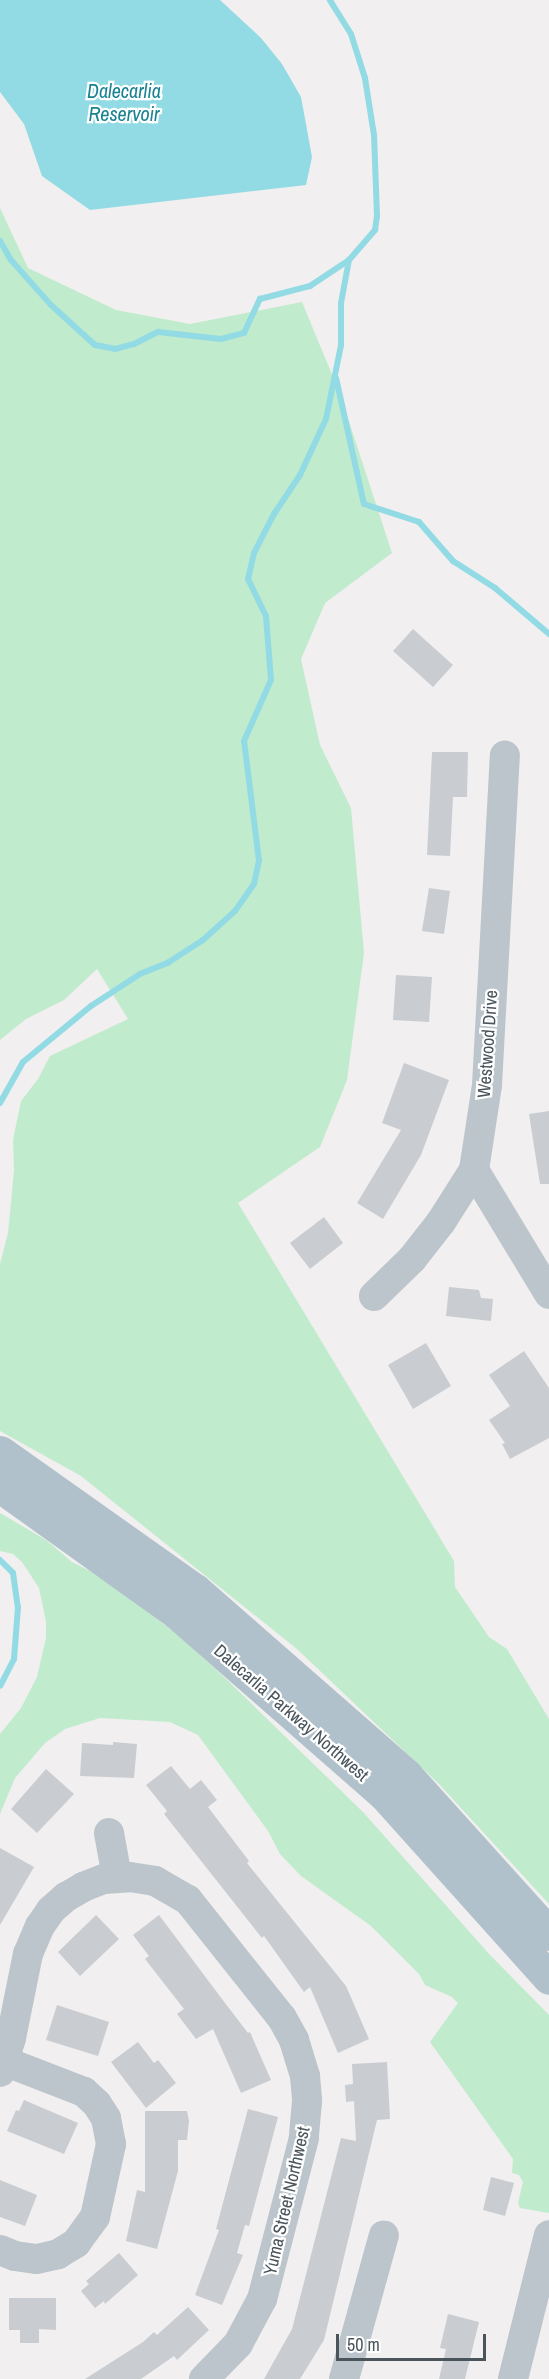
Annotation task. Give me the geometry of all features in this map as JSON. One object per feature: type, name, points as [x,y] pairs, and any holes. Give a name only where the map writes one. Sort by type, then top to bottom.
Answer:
[{"type":"main road","name":"Dalecarlia Parkway Northwest","points":[[0,1452],[195,1590],[257,1644],[405,1775],[549,1934]]},
{"type":"main road","name":"Dalecarlia Parkway Northwest","points":[[0,1485],[176,1612],[384,1794],[549,1978]]},
{"type":"street","name":"Westwood Drive","points":[[374,1296],[412,1259],[441,1222],[474,1170],[487,1085],[505,755]]},
{"type":"street","points":[[474,1170],[549,1294]]},
{"type":"street","points":[[109,1833],[117,1877]]},
{"type":"street","name":"Yuma Street Northwest","points":[[2,2066],[28,1954],[40,1926],[51,1910],[74,1892],[92,1883],[117,1877],[142,1878],[161,1884],[178,1892],[197,1908],[282,2018],[296,2046],[305,2076],[308,2100],[304,2138],[262,2299],[238,2344],[204,2379]]},
{"type":"street","points":[[0,2250],[15,2256],[37,2259],[58,2254],[76,2243],[95,2217],[111,2144],[106,2118],[97,2104],[84,2092],[2,2066]]},
{"type":"street","points":[[344,2379],[384,2235]]},
{"type":"street","points":[[513,2379],[549,2235]]},
{"type":"green space","points":[[0,208],[28,268],[116,310],[190,324],[302,302],[340,394],[392,553],[325,603],[301,659],[320,745],[351,808],[364,953],[347,1080],[320,1147],[238,1203],[454,1561],[455,1587],[489,1637],[507,1649],[549,1719],[549,1904],[439,1784],[297,1649],[81,1476],[0,1431],[0,1264],[8,1233],[14,1171],[13,1140],[21,1101],[38,1079],[50,1056],[128,1019],[97,969],[64,1000],[26,1019],[0,1040]]},
{"type":"green space","points":[[0,1513],[46,1540],[72,1562],[100,1576],[178,1635],[224,1677],[363,1812],[490,1955],[549,2015],[549,2213],[520,2208],[518,2203],[523,2182],[519,2175],[512,2173],[513,2159],[430,2042],[458,2003],[452,1997],[425,1985],[419,1974],[371,1926],[301,1876],[280,1854],[268,1831],[198,1735],[170,1722],[100,1718],[65,1729],[45,1743],[15,1778],[0,1814],[0,1734],[21,1708],[37,1677],[46,1638],[46,1622],[39,1588],[22,1562],[13,1554],[0,1551]]},
{"type":"water","name":"Dalecarlia Reservoir","points":[[0,0],[220,0],[261,38],[282,64],[301,97],[312,157],[306,185],[90,210],[42,176],[24,124],[0,92]]},
{"type":"building","points":[[413,629],[453,665],[433,687],[393,651]]},
{"type":"building","points":[[432,752],[468,752],[467,797],[453,797],[450,856],[427,855]]},
{"type":"building","points":[[429,888],[450,891],[444,934],[422,931]]},
{"type":"building","points":[[396,975],[432,977],[429,1022],[393,1020]]},
{"type":"building","points":[[404,1063],[449,1080],[421,1155],[383,1219],[357,1203],[401,1130],[382,1123]]},
{"type":"building","points":[[549,1111],[549,1184],[540,1184],[529,1114]]},
{"type":"building","points":[[324,1217],[343,1243],[310,1269],[290,1243]]},
{"type":"building","points":[[449,1287],[479,1290],[481,1298],[493,1299],[491,1321],[446,1316]]},
{"type":"building","points":[[426,1343],[451,1386],[413,1409],[388,1365]]},
{"type":"building","points":[[524,1351],[549,1388],[549,1438],[510,1459],[502,1444],[505,1443],[489,1420],[510,1406],[489,1375]]},
{"type":"building","points":[[113,1742],[137,1744],[134,1778],[80,1776],[82,1743],[113,1745]]},
{"type":"building","points":[[171,1766],[190,1789],[201,1780],[217,1800],[208,1807],[249,1861],[247,1863],[346,1986],[369,2039],[338,2053],[310,1987],[304,1992],[264,1936],[262,1938],[164,1814],[167,1811],[146,1785]]},
{"type":"building","points":[[46,1769],[74,1794],[37,1833],[11,1809]]},
{"type":"building","points":[[0,1848],[34,1867],[0,1925]]},
{"type":"building","points":[[96,1915],[119,1939],[80,1976],[58,1952]]},
{"type":"building","points":[[159,1915],[248,2033],[250,2032],[271,2080],[241,2093],[213,2029],[196,2039],[177,2014],[184,2009],[145,1959],[149,1956],[133,1935]]},
{"type":"building","points":[[57,2005],[109,2022],[98,2056],[46,2040]]},
{"type":"building","points":[[138,2042],[154,2063],[158,2060],[176,2083],[146,2108],[111,2062]]},
{"type":"building","points":[[387,2062],[390,2119],[377,2120],[324,2340],[300,2379],[264,2379],[292,2329],[341,2138],[356,2141],[354,2101],[346,2102],[345,2085],[353,2084],[352,2064]]},
{"type":"building","points":[[24,2100],[78,2123],[64,2154],[7,2131],[16,2110],[19,2111]]},
{"type":"building","points":[[248,2109],[278,2117],[249,2226],[245,2225],[237,2253],[243,2255],[222,2305],[195,2295],[219,2230],[216,2229]]},
{"type":"building","points":[[145,2111],[187,2111],[189,2121],[187,2140],[178,2140],[178,2171],[157,2249],[126,2241],[137,2190],[145,2192]]},
{"type":"building","points":[[491,2177],[514,2183],[505,2216],[483,2210]]},
{"type":"building","points":[[0,2180],[37,2195],[25,2226],[0,2217]]},
{"type":"building","points":[[119,2253],[138,2275],[105,2304],[104,2301],[95,2308],[81,2291],[89,2284],[86,2281]]},
{"type":"building","points":[[9,2298],[56,2298],[56,2330],[39,2329],[39,2343],[20,2343],[20,2330],[9,2330]]},
{"type":"building","points":[[188,2307],[209,2330],[177,2360],[174,2356],[141,2379],[85,2379],[143,2342],[154,2332],[157,2335]]},
{"type":"building","points":[[448,2314],[479,2322],[465,2379],[439,2379],[446,2349],[440,2348]]},
{"type":"waterway","points":[[0,1103],[23,1062],[91,1006],[140,974],[169,962],[203,940],[235,911],[254,884],[259,861],[244,741],[271,680],[266,616],[248,579],[254,553],[274,514],[300,475],[326,419],[341,345],[341,303],[349,260],[375,230],[377,216],[374,135],[365,78],[351,34],[330,0]]},
{"type":"waterway","points":[[0,241],[11,260],[51,305],[95,345],[115,349],[134,344],[158,332],[221,339],[244,333],[260,299],[310,286],[349,260]]},
{"type":"waterway","points":[[336,378],[364,504],[419,522],[453,561],[495,588],[549,634]]},
{"type":"waterway","points":[[0,1560],[13,1573],[18,1607],[14,1659],[0,1686]]}]
